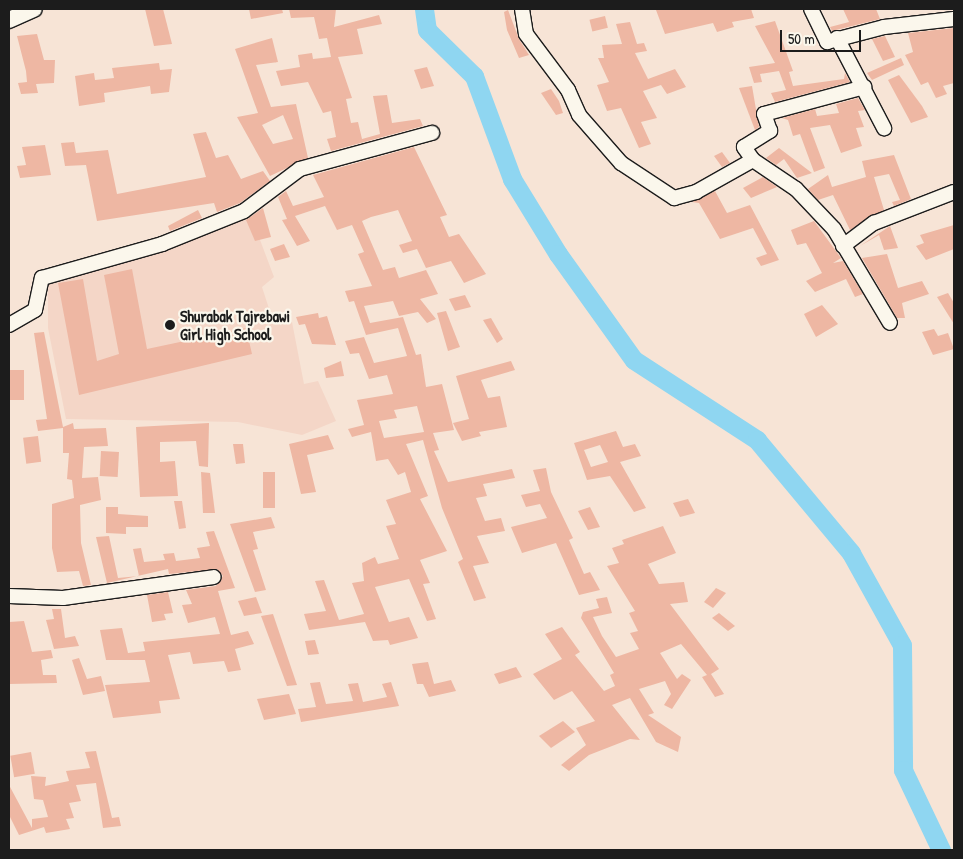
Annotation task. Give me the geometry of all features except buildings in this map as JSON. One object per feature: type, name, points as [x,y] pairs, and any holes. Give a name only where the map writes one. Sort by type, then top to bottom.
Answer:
[{"type":"main road","points":[[9,20],[34,9]]},
{"type":"street","points":[[522,9],[526,34],[568,90],[579,115],[621,163],[649,182],[674,198],[696,192],[753,160]]},
{"type":"street","points":[[811,9],[827,42],[884,27],[954,19]]},
{"type":"street","points":[[837,38],[884,128]]},
{"type":"street","points":[[864,87],[764,114],[770,131],[744,147],[753,160],[796,189],[843,246],[890,323]]},
{"type":"street","points":[[9,325],[35,310],[42,278],[162,244],[244,211],[300,169],[432,133]]},
{"type":"street","points":[[843,246],[874,224],[954,192]]},
{"type":"street","points":[[9,596],[63,598],[214,576]]},
{"type":"shaded area","name":"Shurabak Tajrebawi Girl High School","points":[[251,216],[274,277],[262,287],[272,318],[292,322],[304,384],[318,381],[336,421],[302,435],[238,422],[66,419],[48,328],[48,280]]},
{"type":"waterway","points":[[424,9],[427,30],[474,76],[512,179],[558,254],[634,360],[757,440],[851,553],[902,645],[903,770],[941,850]]},
{"type":"place","name":"Shurabak Tajrebawi Girl High School","points":[[170,325]]}]
